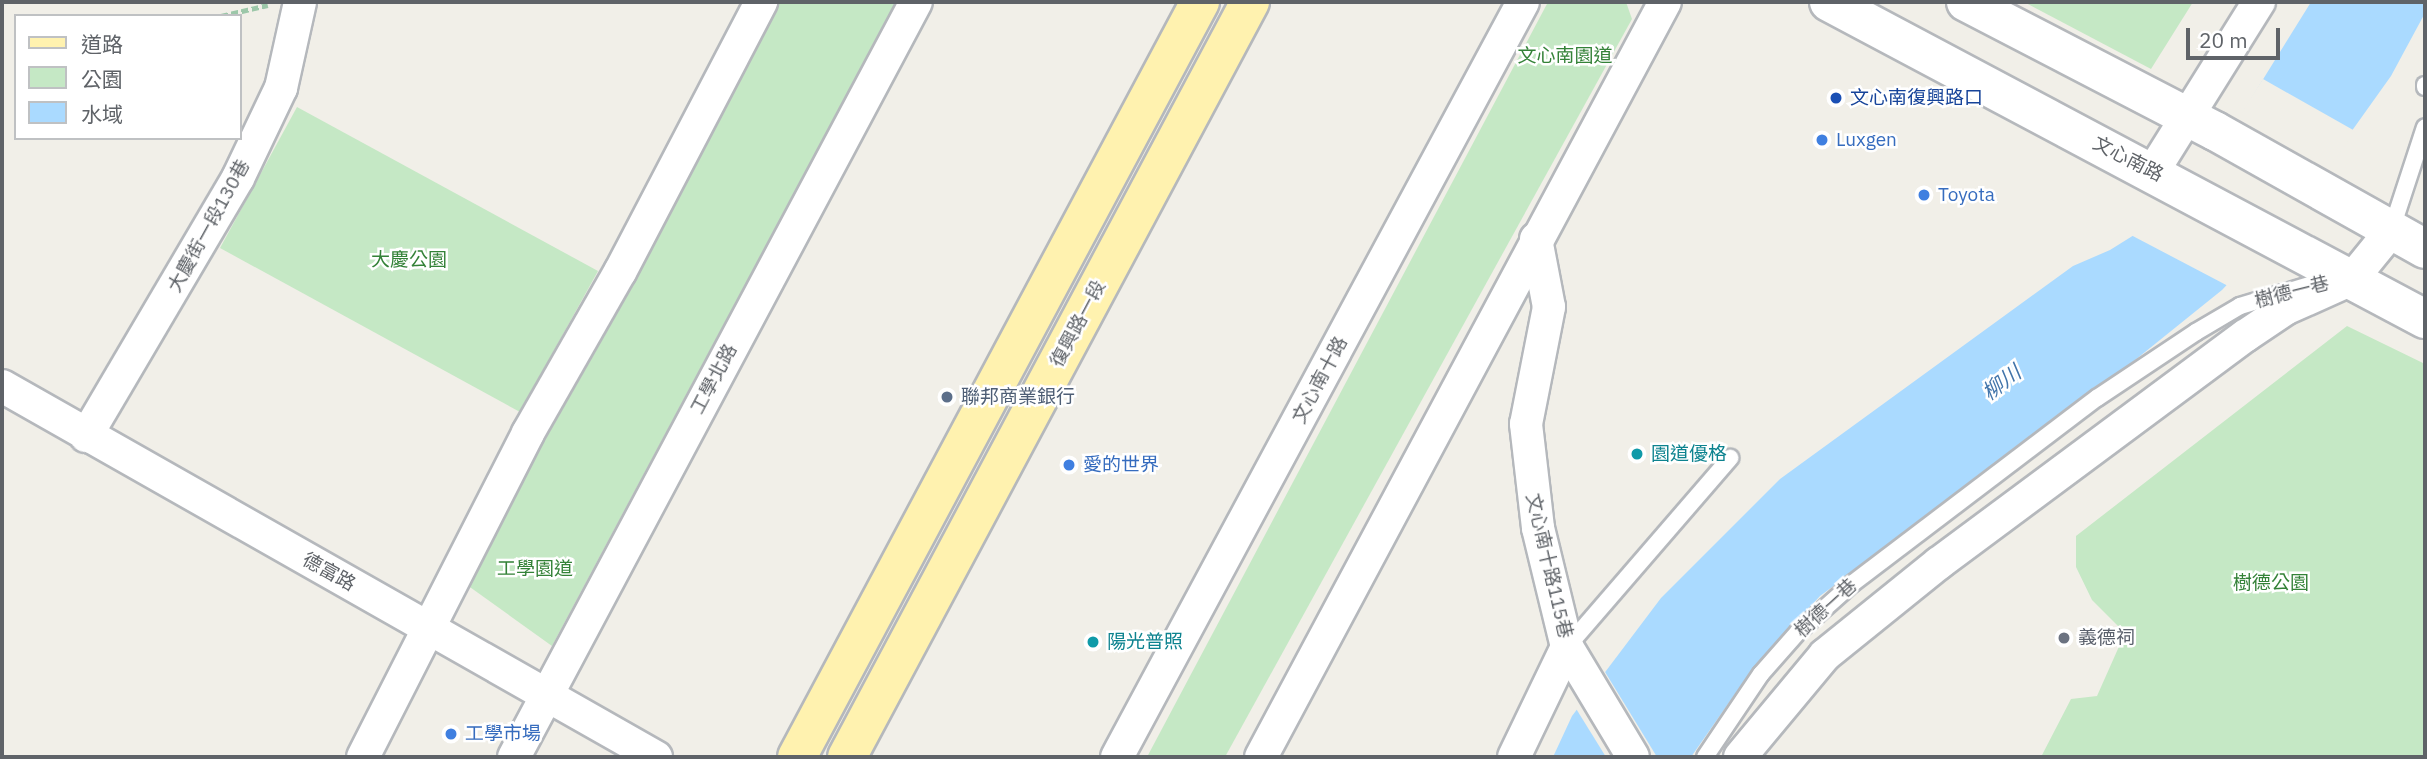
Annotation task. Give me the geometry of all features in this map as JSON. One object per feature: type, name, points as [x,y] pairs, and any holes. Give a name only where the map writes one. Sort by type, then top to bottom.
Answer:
[{"type":"main road","points":[[797,757],[1200,2]]},
{"type":"main road","name":"復興路一段","points":[[847,757],[1250,2]]},
{"type":"main road","name":"文心南路","points":[[1829,2],[2425,319]]},
{"type":"main road","points":[[1966,2],[2199,124],[2425,249]]},
{"type":"street","points":[[363,757],[528,433],[620,272],[761,2]]},
{"type":"street","name":"工學北路","points":[[514,757],[916,2]]},
{"type":"street","name":"文心南十路","points":[[1117,757],[1523,2]]},
{"type":"street","points":[[1261,757],[1665,2]]},
{"type":"street","points":[[2164,178],[2199,124],[2259,2]]},
{"type":"street","name":"大慶街一段130巷","points":[[86,436],[238,178],[281,88],[286,3]]},
{"type":"street","points":[[2352,279],[2391,231]]},
{"type":"street","name":"文心南十路115巷","points":[[1536,239],[1549,307],[1526,424],[1536,515],[1574,661]]},
{"type":"street","name":"樹德一巷","points":[[1740,757],[1825,655],[1928,572],[2255,329],[2285,309],[2352,279]]},
{"type":"street","name":"德富路","points":[[2,386],[656,757]]},
{"type":"street","points":[[1514,757],[1574,661],[1633,757]]},
{"type":"lane","points":[[2391,231],[2425,127]]},
{"type":"lane","name":"樹德一巷","points":[[1705,757],[1723,726],[1798,632],[1853,583],[2097,398],[2240,306],[2326,281],[2352,279]]},
{"type":"lane","name":"文心南十路115巷","points":[[1574,661],[1730,458]]},
{"type":"path","points":[[231,14],[286,3]]},
{"type":"green space","name":"工學園道","points":[[780,2],[896,2],[552,646],[467,585]]},
{"type":"green space","name":"文心南園道","points":[[1548,2],[1626,2],[1632,19],[1225,757],[1147,757]]},
{"type":"green space","points":[[2024,2],[2193,2],[2151,69]]},
{"type":"green space","name":"大慶公園","points":[[297,107],[598,271],[520,412],[220,248]]},
{"type":"green space","name":"樹德公園","points":[[2347,326],[2425,364],[2425,757],[2041,757],[2071,699],[2097,696],[2125,633],[2092,600],[2076,567],[2076,536]]},
{"type":"water","name":"柳川","points":[[2311,2],[2425,2],[2425,13],[2391,76],[2289,219],[2222,290],[2109,381],[1820,596],[1751,671],[1691,757],[1553,757],[1572,716],[1661,598],[1780,479],[2073,266],[2110,250],[2187,202]]},
{"type":"pier","points":[[2263,79],[2355,131],[2292,221],[2230,287],[2129,234],[2185,200]]},
{"type":"pier","points":[[1602,667],[1657,757],[1606,757],[1575,707]]},
{"type":"place","name":"文心南復興路口","points":[[1836,98]]},
{"type":"place","name":"Luxgen","points":[[1822,140]]},
{"type":"place","name":"Toyota","points":[[1924,195]]},
{"type":"place","name":"聯邦商業銀行","points":[[947,397]]},
{"type":"place","name":"園道優格","points":[[1637,454]]},
{"type":"place","name":"愛的世界","points":[[1069,465]]},
{"type":"place","name":"義德祠","points":[[2064,638]]},
{"type":"place","name":"陽光普照","points":[[1093,642]]},
{"type":"place","name":"工學市場","points":[[451,734]]}]
